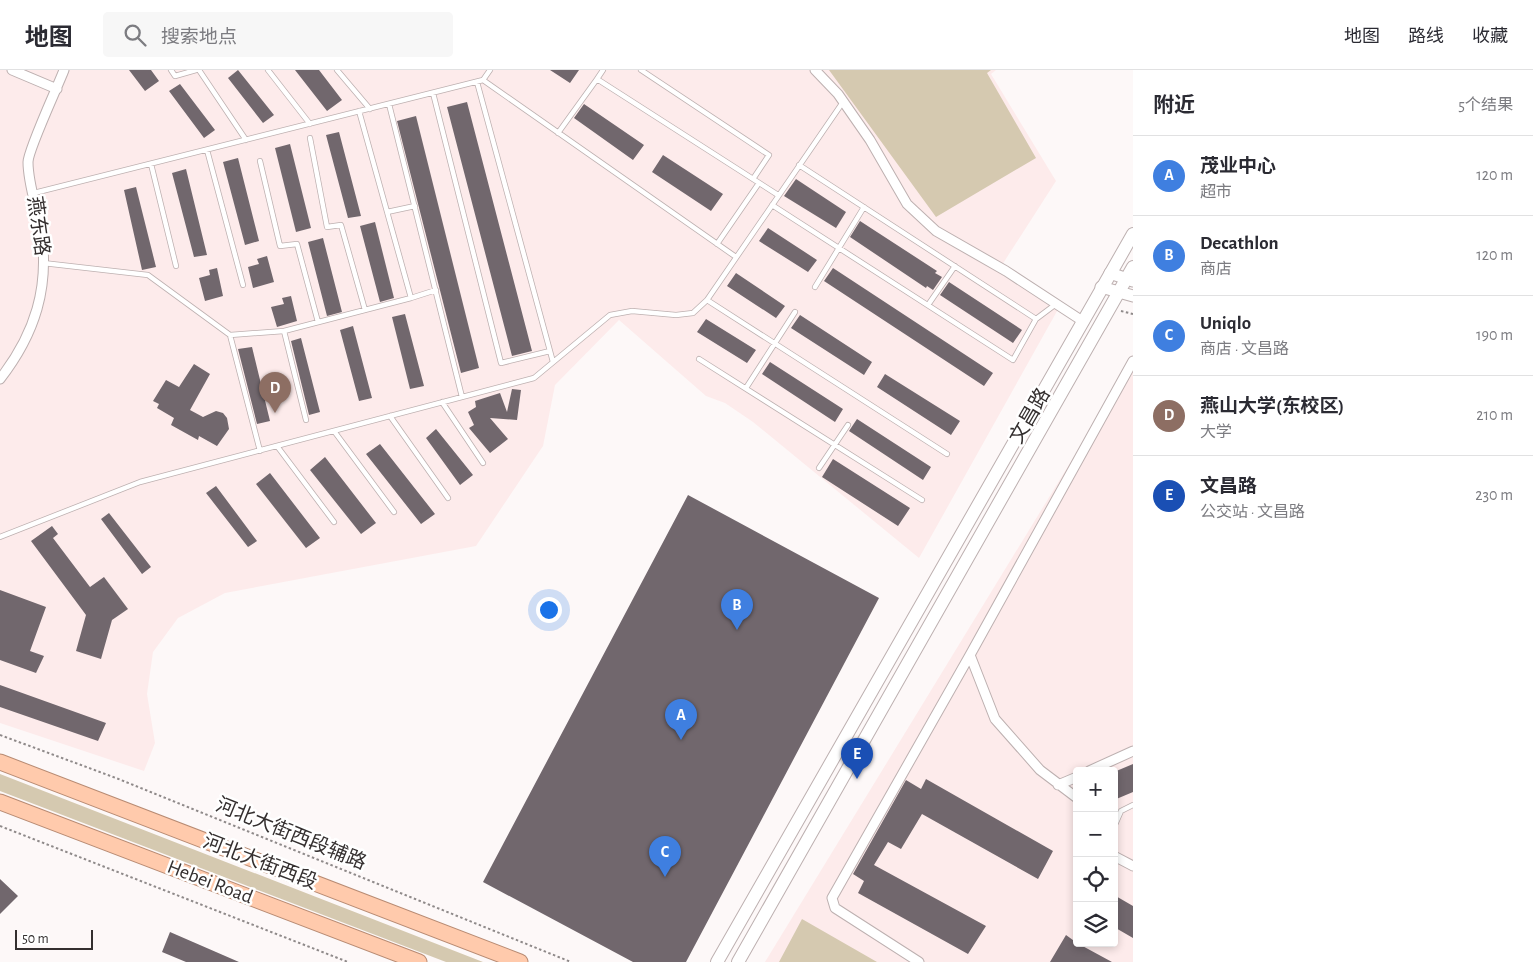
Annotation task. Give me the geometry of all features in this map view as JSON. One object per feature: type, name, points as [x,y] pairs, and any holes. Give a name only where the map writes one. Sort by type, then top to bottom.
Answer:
[{"type":"highway","name":"河北大街西段","points":[[0,762],[520,962]]},
{"type":"highway","name":"Hebei Road","points":[[0,802],[419,962]]},
{"type":"main road","name":"文昌路","points":[[717,962],[1133,234]]},
{"type":"main road","name":"文昌路","points":[[738,962],[1118,292],[1130,280],[1133,267]]},
{"type":"street","points":[[12,70],[57,88]]},
{"type":"street","name":"燕东路","points":[[0,379],[31,332],[40,298],[43,263],[41,232],[27,161],[64,70]]},
{"type":"street","points":[[815,70],[843,102],[870,140],[907,204],[936,231],[1006,271],[1084,322]]},
{"type":"street","points":[[1110,273],[1130,280]]},
{"type":"street","points":[[1102,287],[1133,296]]},
{"type":"street","points":[[919,962],[835,908],[832,898],[970,655],[1133,361]]},
{"type":"street","points":[[970,655],[995,719],[1040,770],[1073,795]]},
{"type":"street","points":[[1098,767],[1133,751]]},
{"type":"street","points":[[1058,785],[1073,778]]},
{"type":"street","points":[[1116,857],[1133,866]]},
{"type":"lane","points":[[171,70],[175,76],[198,70],[246,140]]},
{"type":"lane","points":[[268,70],[310,124]]},
{"type":"lane","points":[[337,70],[370,109]]},
{"type":"lane","points":[[34,193],[477,82],[483,80],[490,70]]},
{"type":"lane","points":[[558,133],[603,70]]},
{"type":"lane","points":[[641,70],[769,155],[753,179]]},
{"type":"lane","points":[[598,79],[778,195]]},
{"type":"lane","points":[[483,80],[736,257]]},
{"type":"lane","points":[[477,82],[553,362]]},
{"type":"lane","points":[[434,93],[501,363],[550,351]]},
{"type":"lane","points":[[0,537],[140,482],[534,378],[610,315],[632,311],[676,316],[693,312],[706,300],[843,102]]},
{"type":"lane","points":[[389,104],[462,397]]},
{"type":"lane","points":[[359,111],[411,298]]},
{"type":"lane","points":[[310,138],[327,227],[341,225],[365,310]]},
{"type":"lane","points":[[207,150],[243,285]]},
{"type":"lane","points":[[260,161],[280,246],[297,244],[318,322]]},
{"type":"lane","points":[[151,164],[176,266]]},
{"type":"lane","points":[[800,165],[1036,319]]},
{"type":"lane","points":[[717,244],[759,183]]},
{"type":"lane","points":[[772,205],[1013,360],[1036,319],[1056,304]]},
{"type":"lane","points":[[387,212],[415,206]]},
{"type":"lane","points":[[815,287],[864,207]]},
{"type":"lane","points":[[43,263],[148,275],[230,335],[260,451]]},
{"type":"lane","points":[[928,306],[955,266]]},
{"type":"lane","points":[[230,335],[284,331],[436,290]]},
{"type":"lane","points":[[706,300],[946,454]]},
{"type":"lane","points":[[746,388],[795,312]]},
{"type":"lane","points":[[284,331],[306,420]]},
{"type":"lane","points":[[700,359],[922,500]]},
{"type":"lane","points":[[442,402],[483,463]]},
{"type":"lane","points":[[390,416],[448,498]]},
{"type":"lane","points":[[819,468],[848,425]]},
{"type":"lane","points":[[334,431],[394,512]]},
{"type":"lane","points":[[277,446],[334,522]]},
{"type":"lane","points":[[1118,819],[1122,811],[1133,805]]},
{"type":"path","name":"河北大街西段辅路","points":[[0,735],[116,778],[571,962]]},
{"type":"path","points":[[0,826],[348,962]]},
{"type":"shaded area","points":[[0,70],[996,70],[991,74],[1056,181],[1002,265],[1061,304],[919,558],[753,422],[725,403],[706,396],[619,320],[555,385],[543,446],[476,546],[225,593],[178,618],[153,652],[147,694],[155,743],[144,771],[0,723]]},
{"type":"shaded area","points":[[829,70],[991,70],[987,73],[1036,158],[936,217]]},
{"type":"shaded area","points":[[1133,360],[1133,962],[765,962]]},
{"type":"shaded area","points":[[0,774],[483,962],[446,962],[0,791]]},
{"type":"shaded area","points":[[802,919],[877,962],[779,962]]},
{"type":"building","points":[[129,70],[151,70],[159,81],[145,91]]},
{"type":"building","points":[[238,70],[274,115],[263,123],[228,78]]},
{"type":"building","points":[[295,70],[319,70],[342,100],[327,111]]},
{"type":"building","points":[[550,70],[579,70],[570,83]]},
{"type":"building","points":[[180,84],[215,130],[204,138],[169,91]]},
{"type":"building","points":[[467,102],[532,351],[512,356],[447,107]]},
{"type":"building","points":[[584,104],[644,145],[633,160],[574,118]]},
{"type":"building","points":[[416,116],[479,368],[461,373],[397,121]]},
{"type":"building","points":[[339,132],[361,216],[348,218],[326,135]]},
{"type":"building","points":[[290,144],[311,228],[296,232],[275,148]]},
{"type":"building","points":[[663,155],[723,194],[711,211],[652,172]]},
{"type":"building","points":[[238,158],[259,241],[245,245],[223,162]]},
{"type":"building","points":[[186,169],[207,255],[194,257],[172,173]]},
{"type":"building","points":[[796,179],[846,212],[836,228],[784,196]]},
{"type":"building","points":[[136,187],[156,267],[142,270],[124,190]]},
{"type":"building","points":[[860,221],[937,271],[935,273],[942,277],[933,290],[927,286],[926,288],[850,237]]},
{"type":"building","points":[[375,222],[394,298],[380,302],[360,226]]},
{"type":"building","points":[[768,228],[817,260],[808,272],[759,241]]},
{"type":"building","points":[[323,238],[342,312],[327,316],[308,242]]},
{"type":"building","points":[[267,256],[274,282],[253,288],[248,267],[259,264],[257,259]]},
{"type":"building","points":[[217,268],[223,296],[205,301],[199,278],[210,275],[209,270]]},
{"type":"building","points":[[833,268],[993,373],[984,386],[824,281]]},
{"type":"building","points":[[736,273],[785,306],[776,318],[727,286]]},
{"type":"building","points":[[949,282],[1022,330],[1013,343],[940,295]]},
{"type":"building","points":[[291,296],[297,321],[277,327],[271,307],[284,304],[282,298]]},
{"type":"building","points":[[405,314],[424,386],[410,389],[392,317]]},
{"type":"building","points":[[800,315],[872,362],[864,375],[791,328]]},
{"type":"building","points":[[706,319],[756,350],[747,363],[697,332]]},
{"type":"building","points":[[353,326],[372,398],[359,401],[340,330]]},
{"type":"building","points":[[301,338],[320,412],[309,415],[291,341]]},
{"type":"building","points":[[252,347],[270,421],[257,424],[238,349]]},
{"type":"building","points":[[770,362],[843,409],[835,422],[762,374]]},
{"type":"building","points":[[194,364],[210,374],[190,410],[203,417],[216,411],[223,413],[227,418],[229,429],[217,446],[199,436],[198,440],[171,425],[174,418],[157,408],[159,404],[153,401],[166,380],[179,387]]},
{"type":"building","points":[[885,374],[960,421],[951,435],[877,387]]},
{"type":"building","points":[[512,389],[521,390],[517,420],[490,418],[508,439],[490,453],[469,428],[474,425],[468,412],[476,407],[475,401],[500,393],[507,412]]},
{"type":"building","points":[[857,419],[931,467],[923,480],[849,431]]},
{"type":"building","points":[[436,429],[473,475],[460,485],[426,438]]},
{"type":"building","points":[[380,444],[435,514],[421,524],[366,454]]},
{"type":"building","points":[[325,457],[376,523],[361,534],[310,470]]},
{"type":"building","points":[[833,459],[910,508],[898,526],[822,477]]},
{"type":"building","points":[[270,473],[320,538],[306,548],[256,484]]},
{"type":"building","points":[[216,486],[257,541],[248,547],[206,493]]},
{"type":"building","points":[[688,495],[879,598],[686,962],[633,962],[483,882]]},
{"type":"building","points":[[109,513],[151,567],[142,574],[101,519]]},
{"type":"building","points":[[52,526],[58,534],[53,538],[90,587],[104,577],[128,609],[112,620],[101,659],[76,651],[86,615],[31,541]]},
{"type":"building","points":[[0,590],[46,607],[30,651],[44,656],[36,673],[0,660]]},
{"type":"building","points":[[0,685],[106,723],[98,741],[0,707]]},
{"type":"building","points":[[1133,764],[1133,792],[1118,798],[1118,770]]},
{"type":"building","points":[[926,779],[1053,851],[1038,879],[922,814],[901,849],[888,842],[874,865],[986,926],[968,954],[858,893],[864,881],[853,874],[906,780],[921,789]]},
{"type":"building","points":[[0,879],[18,896],[0,914]]},
{"type":"building","points":[[1118,897],[1133,906],[1133,938],[1118,929]]},
{"type":"building","points":[[170,932],[239,962],[186,962],[162,952]]},
{"type":"building","points":[[1066,935],[1073,940],[1073,947],[1084,947],[1112,962],[1050,962]]},
{"type":"place","name":"燕山大学(东校区)","points":[[275,413]]},
{"type":"place","name":"Decathlon","points":[[737,630]]},
{"type":"place","name":"茂业中心","points":[[681,740]]},
{"type":"place","name":"文昌路","points":[[857,779]]},
{"type":"place","name":"Uniqlo","points":[[665,877]]}]
